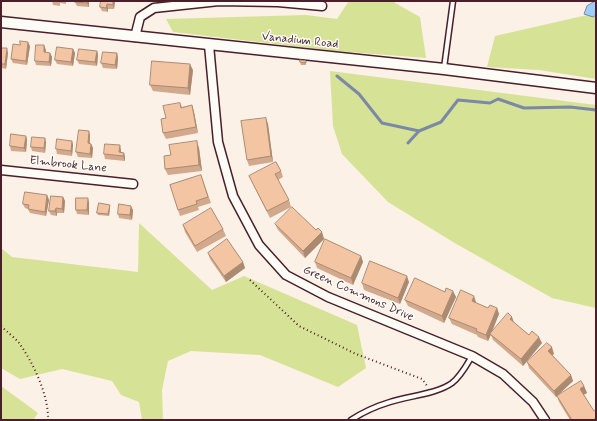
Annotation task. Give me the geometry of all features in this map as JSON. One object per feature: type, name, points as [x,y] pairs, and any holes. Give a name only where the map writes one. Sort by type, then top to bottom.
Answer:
[{"type":"street","points":[[134,37],[140,17],[154,8],[220,2],[278,2],[322,6]]},
{"type":"street","name":"Vanadium Road","points":[[1,22],[444,69],[596,88]]},
{"type":"street","name":"Green Commons Drive","points":[[209,45],[218,142],[233,196],[259,245],[286,275],[328,297],[472,356],[503,374],[533,402],[545,420]]},
{"type":"street","name":"Elmbrook Lane","points":[[1,170],[133,184]]},
{"type":"lane","points":[[444,69],[453,1]]},
{"type":"lane","points":[[351,420],[362,413],[390,402],[430,392],[451,384],[463,372],[472,356]]},
{"type":"path","points":[[250,280],[299,326],[356,354],[422,379],[430,392]]},
{"type":"path","points":[[1,326],[18,342],[35,370],[43,395],[48,420]]},
{"type":"green space","points":[[349,1],[394,1],[420,17],[426,58],[336,51],[173,32],[166,19],[306,15],[337,19]]},
{"type":"green space","points":[[596,13],[596,79],[539,70],[487,67],[495,36]]},
{"type":"green space","points":[[330,71],[596,105],[596,308],[552,298],[453,242],[388,202],[342,154],[333,126]]},
{"type":"green space","points":[[139,223],[212,290],[244,276],[357,325],[366,368],[338,387],[260,355],[191,351],[168,361],[162,390],[163,420],[142,420],[139,402],[121,395],[112,381],[62,369],[20,379],[1,368],[1,248],[12,257],[138,272]]},
{"type":"green space","points":[[1,386],[38,413],[33,420],[1,420]]},
{"type":"water","points":[[596,1],[596,15],[593,17],[584,14],[587,6]]},
{"type":"building","points":[[87,1],[87,3],[75,2]]},
{"type":"building","points":[[101,1],[113,1],[113,5],[107,4],[106,8],[100,7]]},
{"type":"building","points":[[20,41],[28,42],[26,61],[11,59],[13,44],[20,45]]},
{"type":"building","points":[[36,45],[44,45],[44,52],[50,53],[49,62],[35,61]]},
{"type":"building","points":[[57,47],[73,49],[71,62],[55,60]]},
{"type":"building","points":[[1,48],[7,48],[5,64],[1,64]]},
{"type":"building","points":[[79,49],[97,51],[95,62],[77,60]]},
{"type":"building","points":[[103,52],[117,53],[115,65],[101,63]]},
{"type":"building","points":[[300,60],[306,61],[306,63],[300,62]]},
{"type":"building","points":[[152,61],[190,64],[188,88],[150,85]]},
{"type":"building","points":[[180,103],[181,108],[192,105],[196,127],[163,133],[161,119],[166,118],[163,106]]},
{"type":"building","points":[[266,118],[271,156],[247,160],[241,121]]},
{"type":"building","points":[[79,130],[89,131],[88,143],[91,144],[90,154],[76,152]]},
{"type":"building","points":[[11,134],[26,136],[24,148],[10,146]]},
{"type":"building","points":[[32,137],[45,138],[44,148],[31,147]]},
{"type":"building","points":[[57,139],[72,141],[71,151],[56,149]]},
{"type":"building","points":[[197,141],[199,165],[165,169],[164,156],[171,155],[169,145]]},
{"type":"building","points":[[105,144],[120,145],[119,152],[124,153],[123,156],[104,154]]},
{"type":"building","points":[[276,162],[281,171],[275,174],[289,200],[267,211],[249,176]]},
{"type":"building","points":[[201,175],[208,197],[196,201],[197,204],[178,210],[170,185]]},
{"type":"building","points":[[25,192],[47,195],[45,212],[28,209],[29,205],[23,204]]},
{"type":"building","points":[[51,196],[63,197],[62,209],[56,208],[55,211],[49,211]]},
{"type":"building","points":[[76,198],[88,198],[87,210],[76,210]]},
{"type":"building","points":[[99,203],[110,205],[108,214],[97,213]]},
{"type":"building","points":[[119,204],[131,206],[130,215],[118,214]]},
{"type":"building","points":[[292,207],[316,230],[318,228],[322,232],[303,251],[275,224]]},
{"type":"building","points":[[211,208],[223,229],[195,246],[183,225]]},
{"type":"building","points":[[227,239],[243,262],[224,276],[208,253]]},
{"type":"building","points":[[325,239],[361,256],[351,278],[315,262]]},
{"type":"building","points":[[370,261],[407,276],[398,298],[362,283]]},
{"type":"building","points":[[415,278],[445,292],[446,288],[453,291],[442,316],[405,300]]},
{"type":"building","points":[[461,290],[474,296],[472,301],[488,308],[490,305],[497,308],[486,335],[476,331],[477,329],[449,318]]},
{"type":"building","points":[[508,313],[512,317],[510,319],[529,335],[532,331],[539,337],[521,359],[490,334]]},
{"type":"building","points":[[547,343],[552,347],[548,351],[571,375],[554,391],[527,362]]},
{"type":"building","points":[[581,381],[584,386],[580,389],[594,411],[596,410],[596,418],[593,420],[572,420],[557,396]]},
{"type":"waterway","points":[[337,76],[359,94],[382,123],[419,131]]},
{"type":"waterway","points":[[408,143],[419,131],[441,122],[458,100],[490,103],[498,99],[524,108],[570,107],[596,110]]}]
